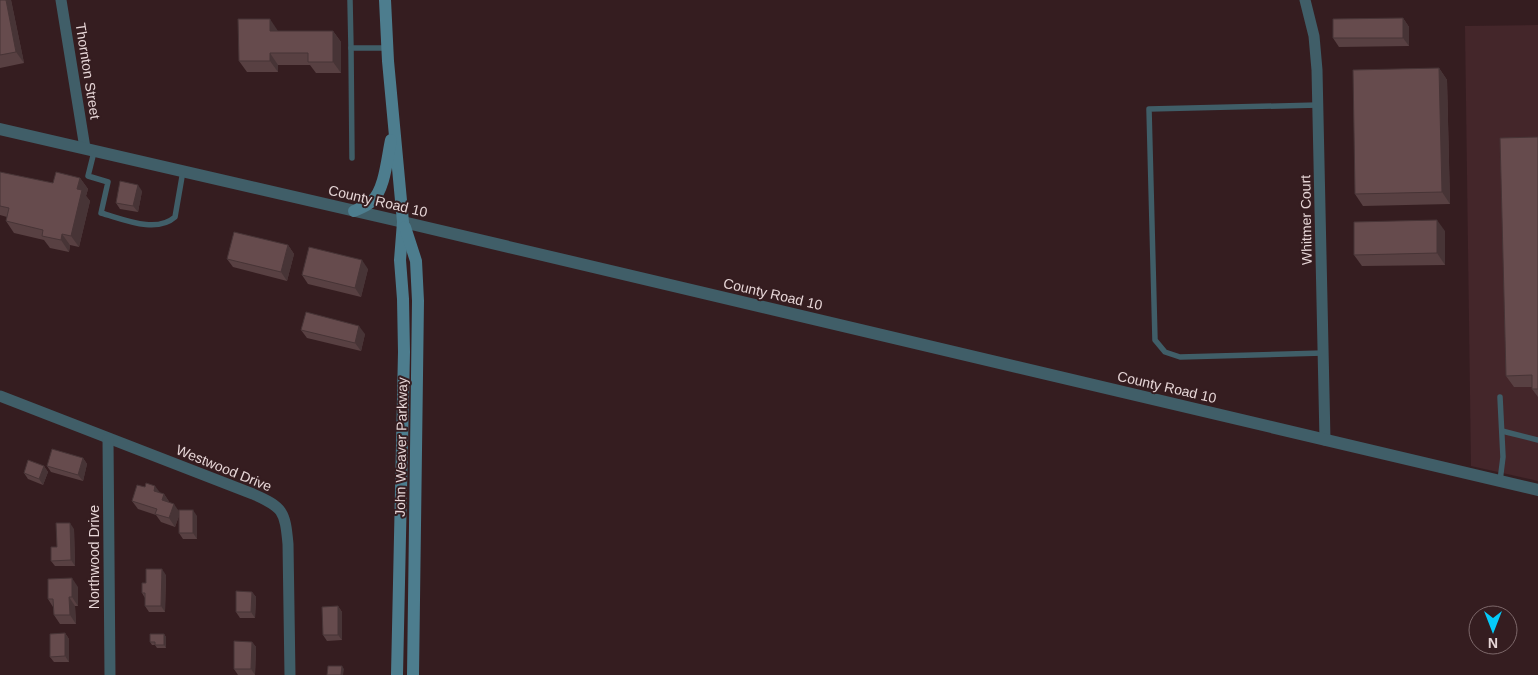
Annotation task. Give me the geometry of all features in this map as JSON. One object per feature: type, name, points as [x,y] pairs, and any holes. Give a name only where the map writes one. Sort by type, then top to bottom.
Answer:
[{"type":"main road","name":"John Weaver Parkway","points":[[385,0],[393,125],[403,222],[400,260],[404,352],[397,675]]},
{"type":"main road","points":[[354,210],[364,207],[372,201],[378,192],[385,172],[393,125]]},
{"type":"main road","name":"John Weaver Parkway","points":[[403,222],[416,260],[418,301],[413,675]]},
{"type":"street","name":"Thornton Street","points":[[61,0],[90,149]]},
{"type":"street","name":"Whitmer Court","points":[[1305,0],[1314,36],[1317,70],[1325,440]]},
{"type":"street","name":"County Road 10","points":[[0,129],[354,210],[1538,490]]},
{"type":"street","name":"Westwood Drive","points":[[0,396],[253,494],[272,502],[282,511],[288,544],[290,675]]},
{"type":"street","name":"Northwood Drive","points":[[108,438],[110,675]]},
{"type":"lane","points":[[350,0],[352,158]]},
{"type":"lane","points":[[351,48],[387,48]]},
{"type":"lane","points":[[1318,105],[1149,109],[1155,340],[1165,352],[1180,357],[1324,353]]},
{"type":"lane","points":[[90,149],[88,176],[108,182],[101,212],[129,221],[152,225],[168,224],[175,217],[183,170]]},
{"type":"lane","points":[[1500,397],[1503,457],[1500,481]]},
{"type":"lane","points":[[1502,431],[1538,440]]},
{"type":"shaded area","points":[[1538,25],[1538,481],[1471,466],[1465,26]]},
{"type":"building","points":[[0,0],[6,0],[16,52],[0,55]]},
{"type":"building","points":[[1403,18],[1403,38],[1333,38],[1333,19]]},
{"type":"building","points":[[238,19],[270,19],[270,31],[333,31],[333,62],[308,62],[308,53],[270,53],[270,61],[239,61]]},
{"type":"building","points":[[1439,68],[1442,192],[1355,194],[1353,70]]},
{"type":"building","points":[[1538,137],[1538,389],[1532,389],[1532,375],[1506,376],[1500,138]]},
{"type":"building","points":[[0,172],[53,183],[56,172],[80,178],[77,189],[82,190],[71,236],[62,234],[61,240],[42,236],[43,230],[6,221],[9,208],[0,206]]},
{"type":"building","points":[[120,181],[138,185],[133,206],[116,203]]},
{"type":"building","points":[[1437,220],[1437,253],[1354,255],[1354,222]]},
{"type":"building","points":[[234,232],[288,245],[281,272],[227,259]]},
{"type":"building","points":[[309,247],[362,260],[355,288],[302,275]]},
{"type":"building","points":[[306,312],[359,326],[355,343],[301,330]]},
{"type":"building","points":[[52,449],[83,458],[78,475],[47,466]]},
{"type":"building","points":[[28,460],[44,466],[39,479],[24,473]]},
{"type":"building","points":[[146,483],[155,486],[154,491],[164,494],[162,500],[174,504],[169,518],[155,514],[157,509],[132,501],[137,485],[145,487]]},
{"type":"building","points":[[179,510],[193,510],[193,533],[179,533]]},
{"type":"building","points":[[56,523],[70,523],[71,560],[51,561],[51,547],[57,547]]},
{"type":"building","points":[[146,569],[162,569],[161,606],[145,606],[145,593],[142,593],[142,583],[146,583]]},
{"type":"building","points":[[72,578],[72,597],[69,597],[70,615],[54,615],[53,599],[48,599],[48,579]]},
{"type":"building","points":[[236,591],[252,592],[251,612],[236,612]]},
{"type":"building","points":[[338,606],[338,635],[323,635],[322,607]]},
{"type":"building","points":[[65,633],[65,656],[50,657],[50,634]]},
{"type":"building","points":[[150,634],[164,634],[164,645],[155,645],[155,642],[150,642]]},
{"type":"building","points":[[234,641],[252,642],[251,669],[234,669]]},
{"type":"building","points":[[328,666],[342,666],[341,675],[327,675]]}]
